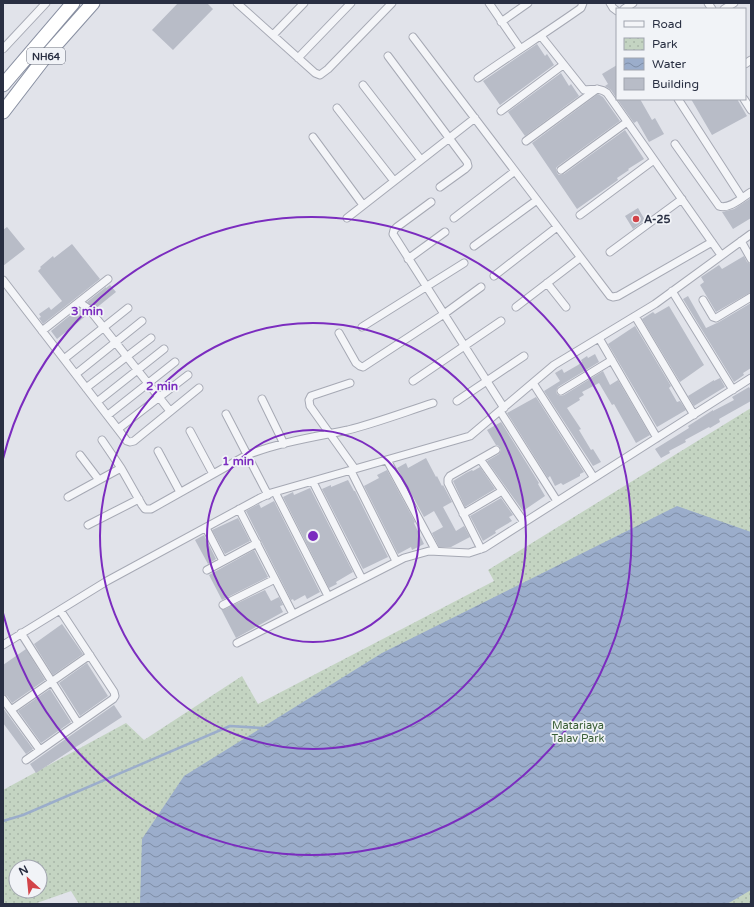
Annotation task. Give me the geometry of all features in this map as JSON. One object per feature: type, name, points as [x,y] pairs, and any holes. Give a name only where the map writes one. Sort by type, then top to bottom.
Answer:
[{"type":"highway","name":"NH64","points":[[3,86],[73,3]]},
{"type":"highway","name":"NH64","points":[[3,112],[46,56],[93,3]]},
{"type":"street","points":[[3,49],[46,3]]},
{"type":"street","points":[[238,3],[315,73],[320,75],[324,73],[392,3]]},
{"type":"street","points":[[273,35],[304,3]]},
{"type":"street","points":[[298,58],[351,3]]},
{"type":"street","points":[[489,3],[520,48]]},
{"type":"street","points":[[502,22],[528,3]]},
{"type":"street","points":[[478,78],[520,48],[541,36],[581,8],[583,3]]},
{"type":"street","points":[[541,36],[584,90],[598,89],[607,93],[721,255]]},
{"type":"street","points":[[413,37],[608,294],[616,297],[712,242]]},
{"type":"street","points":[[388,56],[468,166],[465,170],[440,187]]},
{"type":"street","points":[[501,111],[563,64]]},
{"type":"street","points":[[363,85],[421,160]]},
{"type":"street","points":[[526,141],[598,89]]},
{"type":"street","points":[[679,100],[742,198]]},
{"type":"street","points":[[745,100],[751,110]]},
{"type":"street","points":[[337,108],[394,181]]},
{"type":"street","points":[[346,218],[475,118]]},
{"type":"street","points":[[561,170],[627,122]]},
{"type":"street","points":[[313,137],[364,205]]},
{"type":"street","points":[[675,144],[719,206],[727,206],[751,192]]},
{"type":"street","points":[[580,215],[654,160]]},
{"type":"street","points":[[454,218],[515,171]]},
{"type":"street","points":[[610,252],[682,199]]},
{"type":"street","points":[[474,246],[537,200]]},
{"type":"street","points":[[431,202],[396,227],[393,234],[487,381],[557,501]]},
{"type":"street","points":[[494,276],[557,227]]},
{"type":"street","points":[[408,259],[445,232]]},
{"type":"street","points":[[3,645],[107,581],[239,509],[272,494],[470,436],[554,365],[635,316],[751,234]]},
{"type":"street","points":[[741,241],[751,259]]},
{"type":"street","points":[[516,307],[580,258]]},
{"type":"street","points":[[362,327],[464,262]]},
{"type":"street","points":[[42,331],[108,279]]},
{"type":"street","points":[[3,280],[127,441],[130,442],[134,440],[199,388]]},
{"type":"street","points":[[547,283],[566,308]]},
{"type":"street","points":[[339,333],[356,364],[363,366],[444,314],[481,286]]},
{"type":"street","points":[[672,291],[733,390]]},
{"type":"street","points":[[703,300],[713,316],[716,318],[751,297]]},
{"type":"street","points":[[78,302],[89,309],[170,411]]},
{"type":"street","points":[[64,359],[128,308]]},
{"type":"street","points":[[635,316],[694,415]]},
{"type":"street","points":[[76,374],[142,321]]},
{"type":"street","points":[[413,381],[501,322]]},
{"type":"street","points":[[86,388],[151,338]]},
{"type":"street","points":[[599,338],[657,438]]},
{"type":"street","points":[[97,402],[164,349]]},
{"type":"street","points":[[457,401],[524,356]]},
{"type":"street","points":[[561,391],[612,360]]},
{"type":"street","points":[[108,415],[175,362]]},
{"type":"street","points":[[118,429],[188,375]]},
{"type":"street","points":[[237,643],[396,561],[429,551],[469,553],[481,549],[751,378]]},
{"type":"street","points":[[350,383],[311,396],[309,400],[310,406],[353,470],[396,561]]},
{"type":"street","points":[[533,383],[594,478]]},
{"type":"street","points":[[262,399],[284,444]]},
{"type":"street","points":[[102,440],[121,468],[145,509],[151,509],[247,455],[302,438],[364,425],[433,403]]},
{"type":"street","points":[[226,414],[247,455],[272,494],[328,596]]},
{"type":"street","points":[[190,431],[213,474]]},
{"type":"street","points":[[481,549],[448,483],[448,479],[450,476],[496,450]]},
{"type":"street","points":[[158,451],[180,492]]},
{"type":"street","points":[[80,455],[99,480]]},
{"type":"street","points":[[480,459],[524,522]]},
{"type":"street","points":[[387,460],[436,551]]},
{"type":"street","points":[[68,497],[121,468]]},
{"type":"street","points":[[313,482],[362,579]]},
{"type":"street","points":[[463,514],[502,491]]},
{"type":"street","points":[[88,525],[139,499]]},
{"type":"street","points":[[239,509],[293,614]]},
{"type":"street","points":[[206,528],[223,561]]},
{"type":"street","points":[[208,570],[257,543]]},
{"type":"street","points":[[223,605],[275,579]]},
{"type":"street","points":[[26,760],[113,699],[115,696],[114,692],[60,610]]},
{"type":"street","points":[[21,634],[78,723]]},
{"type":"street","points":[[11,710],[90,655]]},
{"type":"street","points":[[3,699],[40,750]]},
{"type":"green space","name":"Matariaya Talav Park","points":[[751,408],[751,904],[79,904],[71,891],[34,904],[3,904],[3,790],[126,723],[144,740],[242,676],[258,704],[494,581],[488,570]]},
{"type":"water","name":"Matariaya Talav Park","points":[[677,506],[751,532],[751,890],[727,904],[140,904],[142,839],[184,776],[382,653]]},
{"type":"building","points":[[178,3],[207,3],[213,9],[173,50],[152,30]]},
{"type":"building","points":[[537,44],[545,56],[547,54],[554,65],[500,105],[483,81]]},
{"type":"building","points":[[616,66],[616,98],[611,90],[605,86],[608,84],[602,74]]},
{"type":"building","points":[[561,73],[569,86],[571,84],[579,96],[525,136],[508,112]]},
{"type":"building","points":[[598,94],[603,97],[620,121],[558,166],[556,168],[557,173],[559,175],[564,174],[625,130],[644,159],[628,169],[629,170],[617,178],[618,180],[577,209],[532,143]]},
{"type":"building","points":[[618,100],[641,100],[652,120],[655,118],[664,134],[649,142],[637,121],[634,123]]},
{"type":"building","points":[[692,100],[738,100],[747,116],[712,135]]},
{"type":"building","points":[[751,198],[751,218],[733,229],[722,212],[734,209]]},
{"type":"building","name":"A-25","points":[[638,208],[645,220],[633,229],[625,216]]},
{"type":"building","points":[[7,227],[25,249],[3,266],[3,230]]},
{"type":"building","points":[[72,244],[100,279],[43,324],[39,318],[41,317],[39,314],[49,307],[51,310],[62,301],[38,271],[41,268],[40,267],[53,256],[54,258]]},
{"type":"building","points":[[744,256],[747,262],[751,264],[751,292],[716,312],[700,285],[704,282],[701,277],[719,265],[722,269]]},
{"type":"building","points":[[110,285],[116,292],[95,309],[87,302],[106,287]]},
{"type":"building","points":[[688,296],[706,328],[751,303],[751,368],[743,373],[744,375],[734,382],[683,299]]},
{"type":"building","points":[[669,306],[704,365],[680,382],[642,319],[653,312],[655,314]]},
{"type":"building","points":[[79,308],[87,315],[57,339],[51,331]]},
{"type":"building","points":[[635,326],[671,386],[669,388],[677,402],[680,401],[686,410],[657,427],[608,344]]},
{"type":"building","points":[[595,354],[599,362],[558,387],[556,391],[557,394],[561,396],[564,395],[603,371],[610,385],[618,380],[650,435],[636,443],[614,404],[612,405],[599,383],[582,392],[584,395],[579,398],[580,400],[567,408],[581,429],[579,430],[591,450],[593,449],[601,462],[593,466],[544,391],[560,381],[555,373],[562,369],[564,373],[578,365],[582,362],[581,360],[587,356],[588,358]]},
{"type":"building","points":[[720,378],[725,387],[694,406],[688,396]]},
{"type":"building","points":[[749,387],[751,390],[751,401],[719,419],[720,422],[710,428],[709,427],[685,440],[686,442],[669,451],[670,453],[661,458],[655,449],[689,428],[688,426],[713,410],[734,400],[732,397]]},
{"type":"building","points":[[536,397],[584,472],[580,474],[580,476],[563,485],[561,483],[555,486],[550,476],[548,478],[507,413]]},
{"type":"building","points":[[501,422],[539,483],[538,484],[545,496],[523,511],[487,461],[499,454],[501,450],[499,446],[496,445],[487,430]]},
{"type":"building","points":[[426,458],[452,502],[443,507],[456,531],[464,526],[470,537],[451,547],[439,547],[432,533],[443,527],[434,511],[424,517],[397,468],[406,463],[408,468]]},
{"type":"building","points":[[480,467],[495,489],[465,507],[453,481]]},
{"type":"building","points":[[387,470],[415,522],[414,523],[424,544],[412,550],[411,547],[398,554],[364,486],[379,478],[377,475]]},
{"type":"building","points":[[348,480],[388,557],[363,569],[322,489]]},
{"type":"building","points":[[310,488],[353,572],[329,588],[283,497],[293,492],[294,495]]},
{"type":"building","points":[[501,498],[513,515],[509,517],[512,521],[495,531],[496,533],[483,541],[470,516]]},
{"type":"building","points":[[274,501],[320,592],[307,599],[305,595],[294,601],[293,599],[291,600],[246,511],[259,504],[261,508]]},
{"type":"building","points":[[238,518],[250,541],[225,554],[212,530]]},
{"type":"building","points":[[204,535],[216,559],[208,564],[195,540]]},
{"type":"building","points":[[254,550],[268,577],[222,600],[209,575]]},
{"type":"building","points":[[265,590],[271,601],[279,597],[283,605],[280,606],[283,612],[236,638],[221,609],[225,609]]},
{"type":"building","points":[[62,624],[83,654],[53,675],[34,644]]},
{"type":"building","points":[[26,649],[45,680],[12,703],[7,696],[3,694],[3,665]]},
{"type":"building","points":[[87,663],[108,696],[80,716],[59,683]]},
{"type":"building","points":[[50,689],[71,722],[41,743],[18,711]]},
{"type":"building","points":[[114,705],[122,717],[36,773],[30,764]]},
{"type":"building","points":[[3,708],[33,749],[26,754],[3,723]]},
{"type":"waterway","points":[[3,821],[23,815],[230,726],[262,728]]},
{"type":"place","name":"A-25","points":[[636,219]]}]
